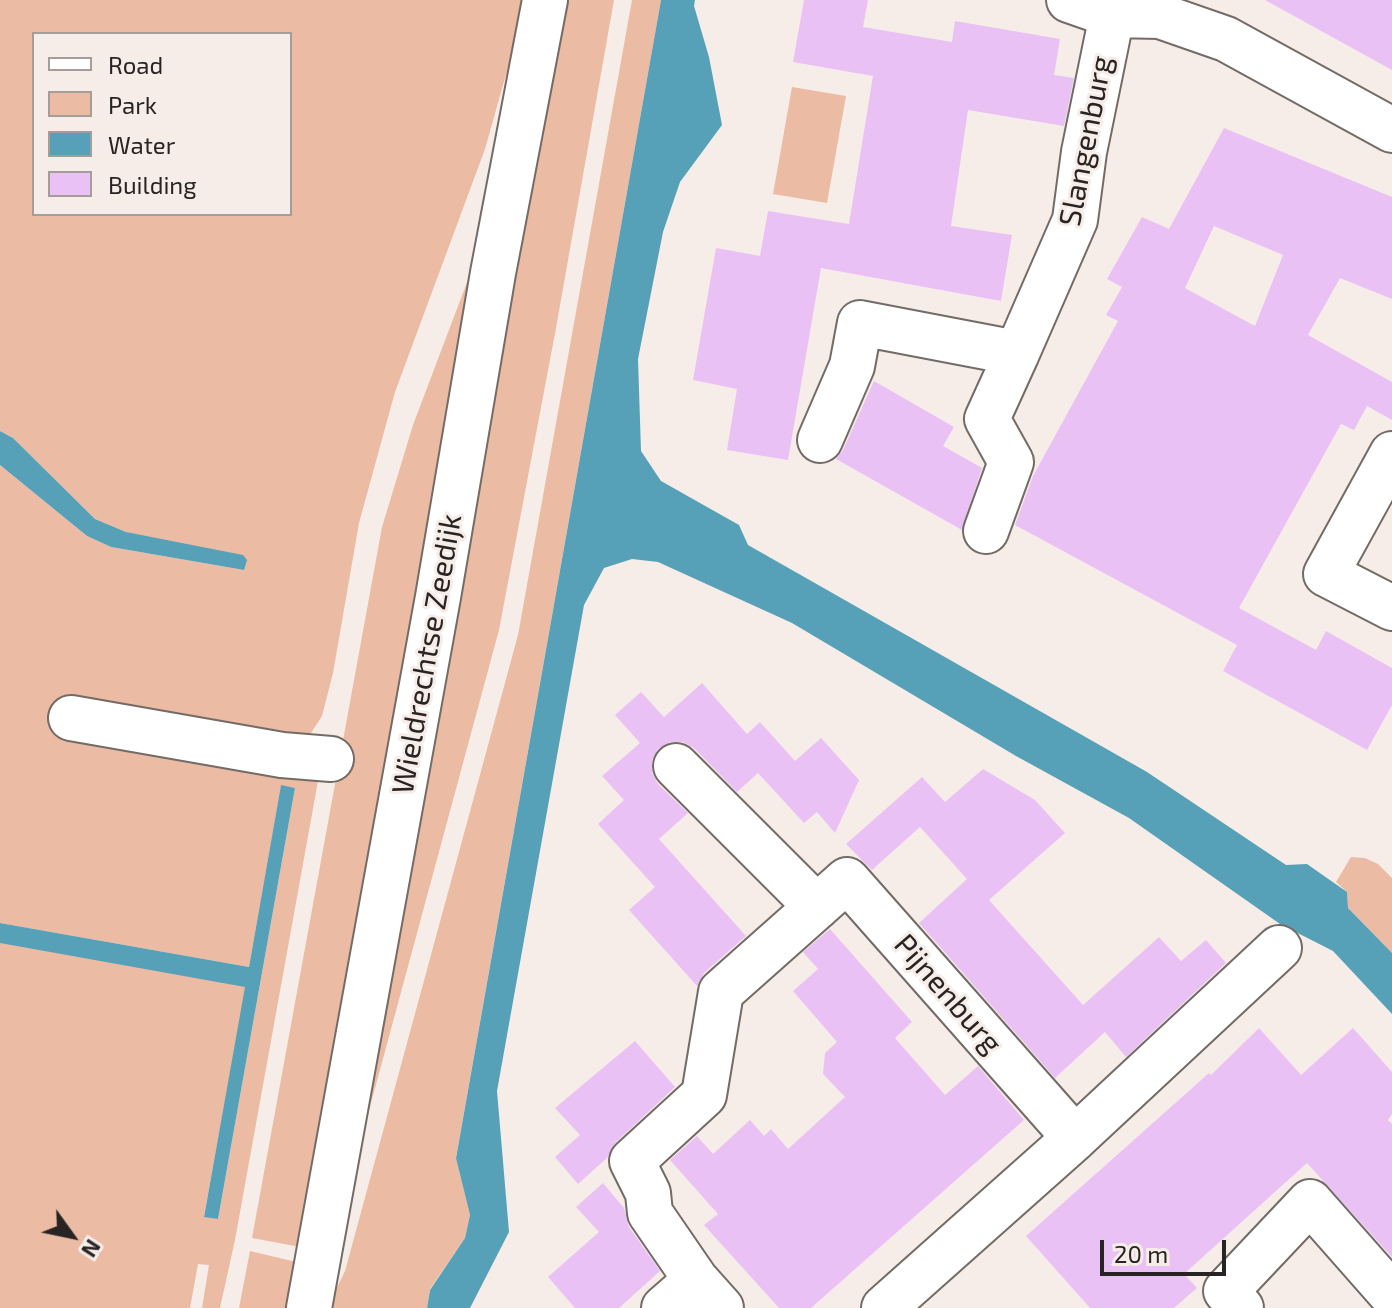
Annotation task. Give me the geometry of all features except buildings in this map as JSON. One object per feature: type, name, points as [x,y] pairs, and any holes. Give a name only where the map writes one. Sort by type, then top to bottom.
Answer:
[{"type":"street","name":"Wieldrechtse Zeedijk","points":[[309,1308],[438,597],[490,289],[545,0]]},
{"type":"street","name":"Slangenburg","points":[[1069,0],[1112,15],[1160,16],[1226,39],[1392,130]]},
{"type":"street","name":"Slangenburg","points":[[986,531],[1011,462],[987,419],[1075,220],[1084,152],[1112,15]]},
{"type":"street","points":[[820,440],[852,366],[860,323],[1017,353]]},
{"type":"street","points":[[1392,454],[1326,574],[1392,608]]},
{"type":"street","points":[[71,718],[282,755],[331,759]]},
{"type":"street","points":[[676,766],[817,907]]},
{"type":"street","name":"Pijnenburg","points":[[664,1308],[708,1294],[650,1213],[648,1193],[632,1161],[704,1095],[721,992],[847,880],[1075,1138]]},
{"type":"street","points":[[884,1308],[1075,1138],[1279,948]]},
{"type":"street","points":[[1241,1308],[1226,1291],[1310,1202],[1392,1295]]},
{"type":"green space","points":[[0,0],[527,0],[485,149],[395,392],[359,523],[333,673],[322,716],[311,733],[294,739],[292,769],[318,781],[220,1308],[202,1308],[209,1265],[198,1264],[190,1308],[0,1308],[0,941],[246,986],[204,1216],[218,1219],[295,788],[281,786],[249,967],[0,923],[0,465],[87,536],[111,547],[244,570],[95,519],[13,438],[0,431]]},
{"type":"green space","points":[[565,0],[614,0],[556,328],[499,630],[364,1129],[349,1164]]},
{"type":"green space","points":[[632,0],[661,0],[456,1157],[470,1215],[465,1238],[430,1289],[427,1308],[327,1308],[345,1271],[518,635]]},
{"type":"green space","points":[[792,87],[846,96],[827,203],[773,194]]},
{"type":"green space","points":[[497,203],[311,1249],[252,1238],[382,527],[413,425]]},
{"type":"green space","points":[[1351,857],[1365,858],[1378,864],[1392,878],[1392,953],[1348,908],[1347,892],[1336,882]]},
{"type":"green space","points":[[250,1251],[309,1265],[301,1308],[239,1308]]},
{"type":"water","points":[[661,0],[695,0],[722,125],[680,182],[663,232],[638,359],[641,451],[661,481],[739,525],[748,545],[1147,772],[1286,865],[1307,864],[1347,892],[1348,908],[1392,953],[1392,1014],[1333,951],[1280,924],[1129,818],[1016,756],[792,623],[658,562],[632,559],[604,568],[584,605],[497,1091],[509,1232],[470,1308],[427,1308],[430,1290],[465,1238],[470,1215],[456,1158]]},
{"type":"water","points":[[0,431],[13,438],[95,519],[126,532],[243,555],[247,560],[244,570],[111,547],[87,536],[0,465]]},
{"type":"water","points":[[281,785],[295,788],[218,1219],[204,1217],[245,987],[0,943],[0,923],[249,967]]}]
